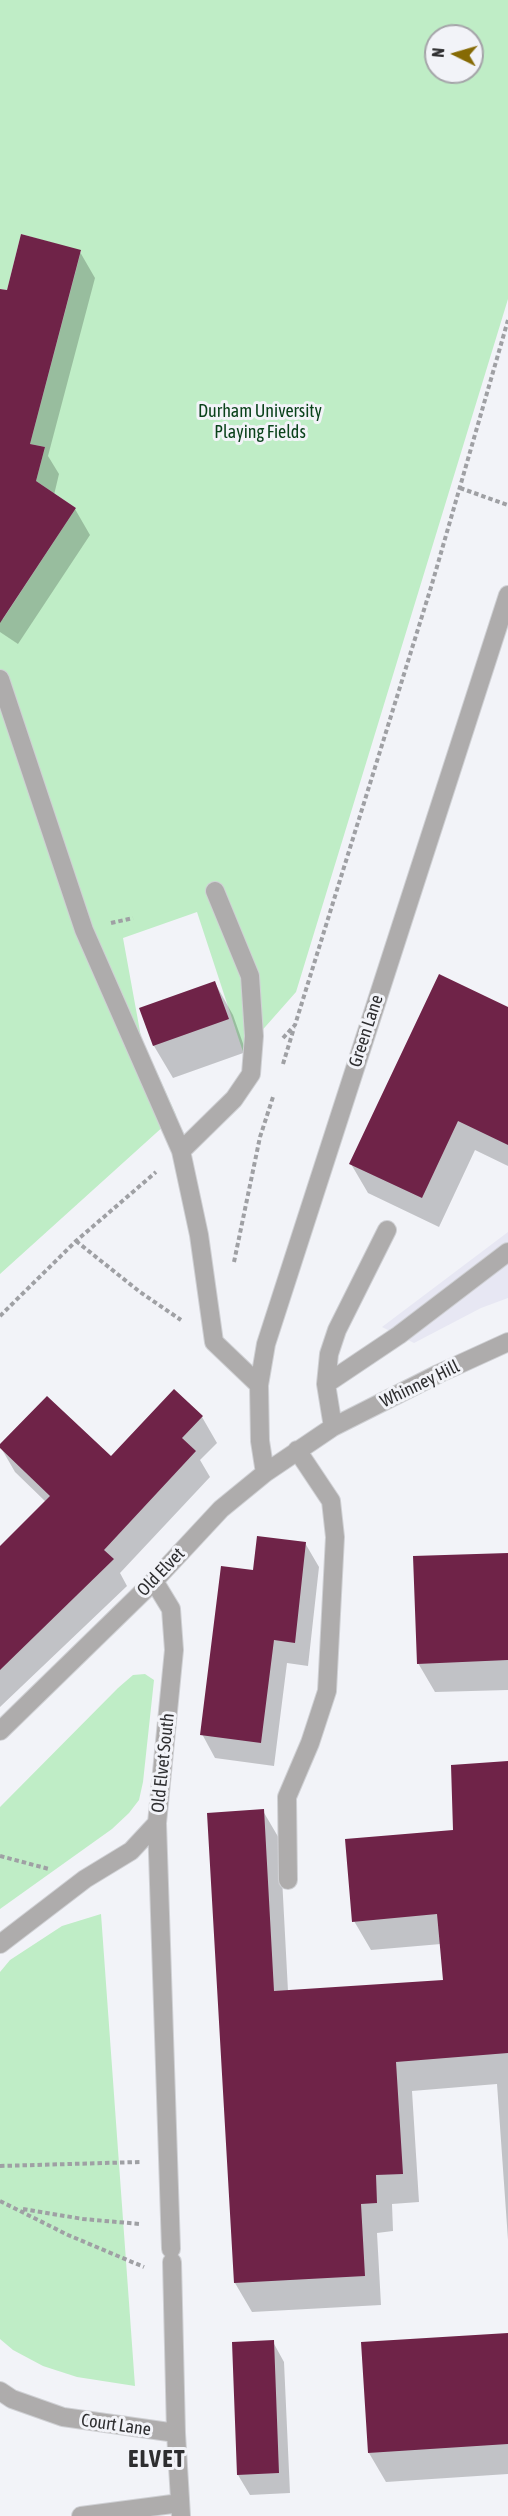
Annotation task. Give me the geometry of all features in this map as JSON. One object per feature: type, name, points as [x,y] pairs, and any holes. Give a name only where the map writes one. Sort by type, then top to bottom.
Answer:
[{"type":"street","name":"Green Lane","points":[[265,1473],[260,1441],[259,1385],[266,1344],[508,595]]},
{"type":"street","points":[[0,679],[84,930],[181,1151],[199,1235],[214,1342],[259,1385]]},
{"type":"street","points":[[181,1151],[234,1099],[251,1074],[254,1036],[249,976],[215,891]]},
{"type":"street","points":[[333,1427],[326,1384],[328,1354],[336,1330],[387,1230]]},
{"type":"street","points":[[326,1384],[399,1335],[508,1252]]},
{"type":"street","name":"Whinney Hill","points":[[333,1427],[508,1342]]},
{"type":"street","name":"Old Elvet","points":[[0,1731],[154,1581],[220,1509],[265,1473],[333,1427]]},
{"type":"street","points":[[288,1880],[286,1797],[310,1743],[327,1691],[335,1537],[331,1501],[297,1450]]},
{"type":"street","name":"Old Elvet South","points":[[0,1944],[85,1879],[131,1851],[157,1823],[174,1650],[171,1609],[154,1581]]},
{"type":"street","points":[[157,1823],[176,2433]]},
{"type":"street","name":"Court Lane","points":[[6,2395],[63,2417],[176,2433],[181,2509]]},
{"type":"street","points":[[81,2516],[181,2509]]},
{"type":"path","points":[[281,1069],[429,596],[508,320]]},
{"type":"path","points":[[460,488],[508,505]]},
{"type":"path","points":[[251,1074],[296,1024]]},
{"type":"path","points":[[232,1269],[260,1137],[274,1092]]},
{"type":"path","points":[[0,1316],[76,1241],[181,1151]]},
{"type":"path","points":[[76,1241],[140,1292],[214,1342]]},
{"type":"path","points":[[0,1856],[85,1879]]},
{"type":"path","points":[[0,2166],[168,2161]]},
{"type":"path","points":[[0,2201],[19,2208],[68,2235],[172,2263]]},
{"type":"path","points":[[19,2208],[83,2219],[171,2227]]},
{"type":"shaded area","points":[[508,1232],[508,1298],[481,1308],[414,1343],[382,1327]]},
{"type":"green space","name":"Durham University Playing Fields","points":[[0,0],[508,0],[508,299],[296,992],[243,1052],[197,912],[123,938],[141,1037],[176,1115],[0,1274],[0,618],[3,619],[76,508],[36,481],[45,447],[30,444],[81,251],[21,234],[7,290],[0,289]]},
{"type":"green space","points":[[145,1674],[154,1680],[139,1800],[112,1829],[0,1909],[0,1807],[118,1688],[133,1675]]},
{"type":"green space","points":[[101,1914],[135,2386],[77,2377],[43,2366],[13,2350],[0,2339],[0,1972],[10,1960],[62,1926]]},
{"type":"building","points":[[21,234],[81,250],[30,444],[45,447],[36,481],[76,508],[0,623],[0,289],[7,290]]},
{"type":"building","points":[[439,974],[508,1007],[508,1145],[458,1121],[422,1198],[349,1164]]},
{"type":"building","points":[[215,981],[229,1019],[153,1046],[139,1008]]},
{"type":"building","points":[[174,1389],[203,1416],[182,1438],[196,1451],[104,1550],[114,1559],[0,1670],[0,1546],[50,1496],[0,1448],[0,1444],[47,1396],[111,1456]]},
{"type":"building","points":[[257,1536],[306,1542],[295,1643],[274,1640],[261,1743],[200,1735],[221,1566],[253,1570]]},
{"type":"building","points":[[508,1553],[508,1660],[417,1664],[413,1556]]},
{"type":"building","points":[[508,1761],[508,2053],[396,2062],[403,2174],[376,2175],[377,2203],[361,2204],[365,2276],[234,2283],[207,1813],[264,1809],[274,1991],[443,1980],[437,1914],[352,1922],[345,1839],[453,1830],[451,1765]]},
{"type":"building","points":[[508,2333],[508,2444],[368,2453],[361,2342]]},
{"type":"building","points":[[274,2340],[279,2473],[237,2475],[232,2342]]},
{"type":"district","name":"ELVET","points":[[157,2459]]}]
